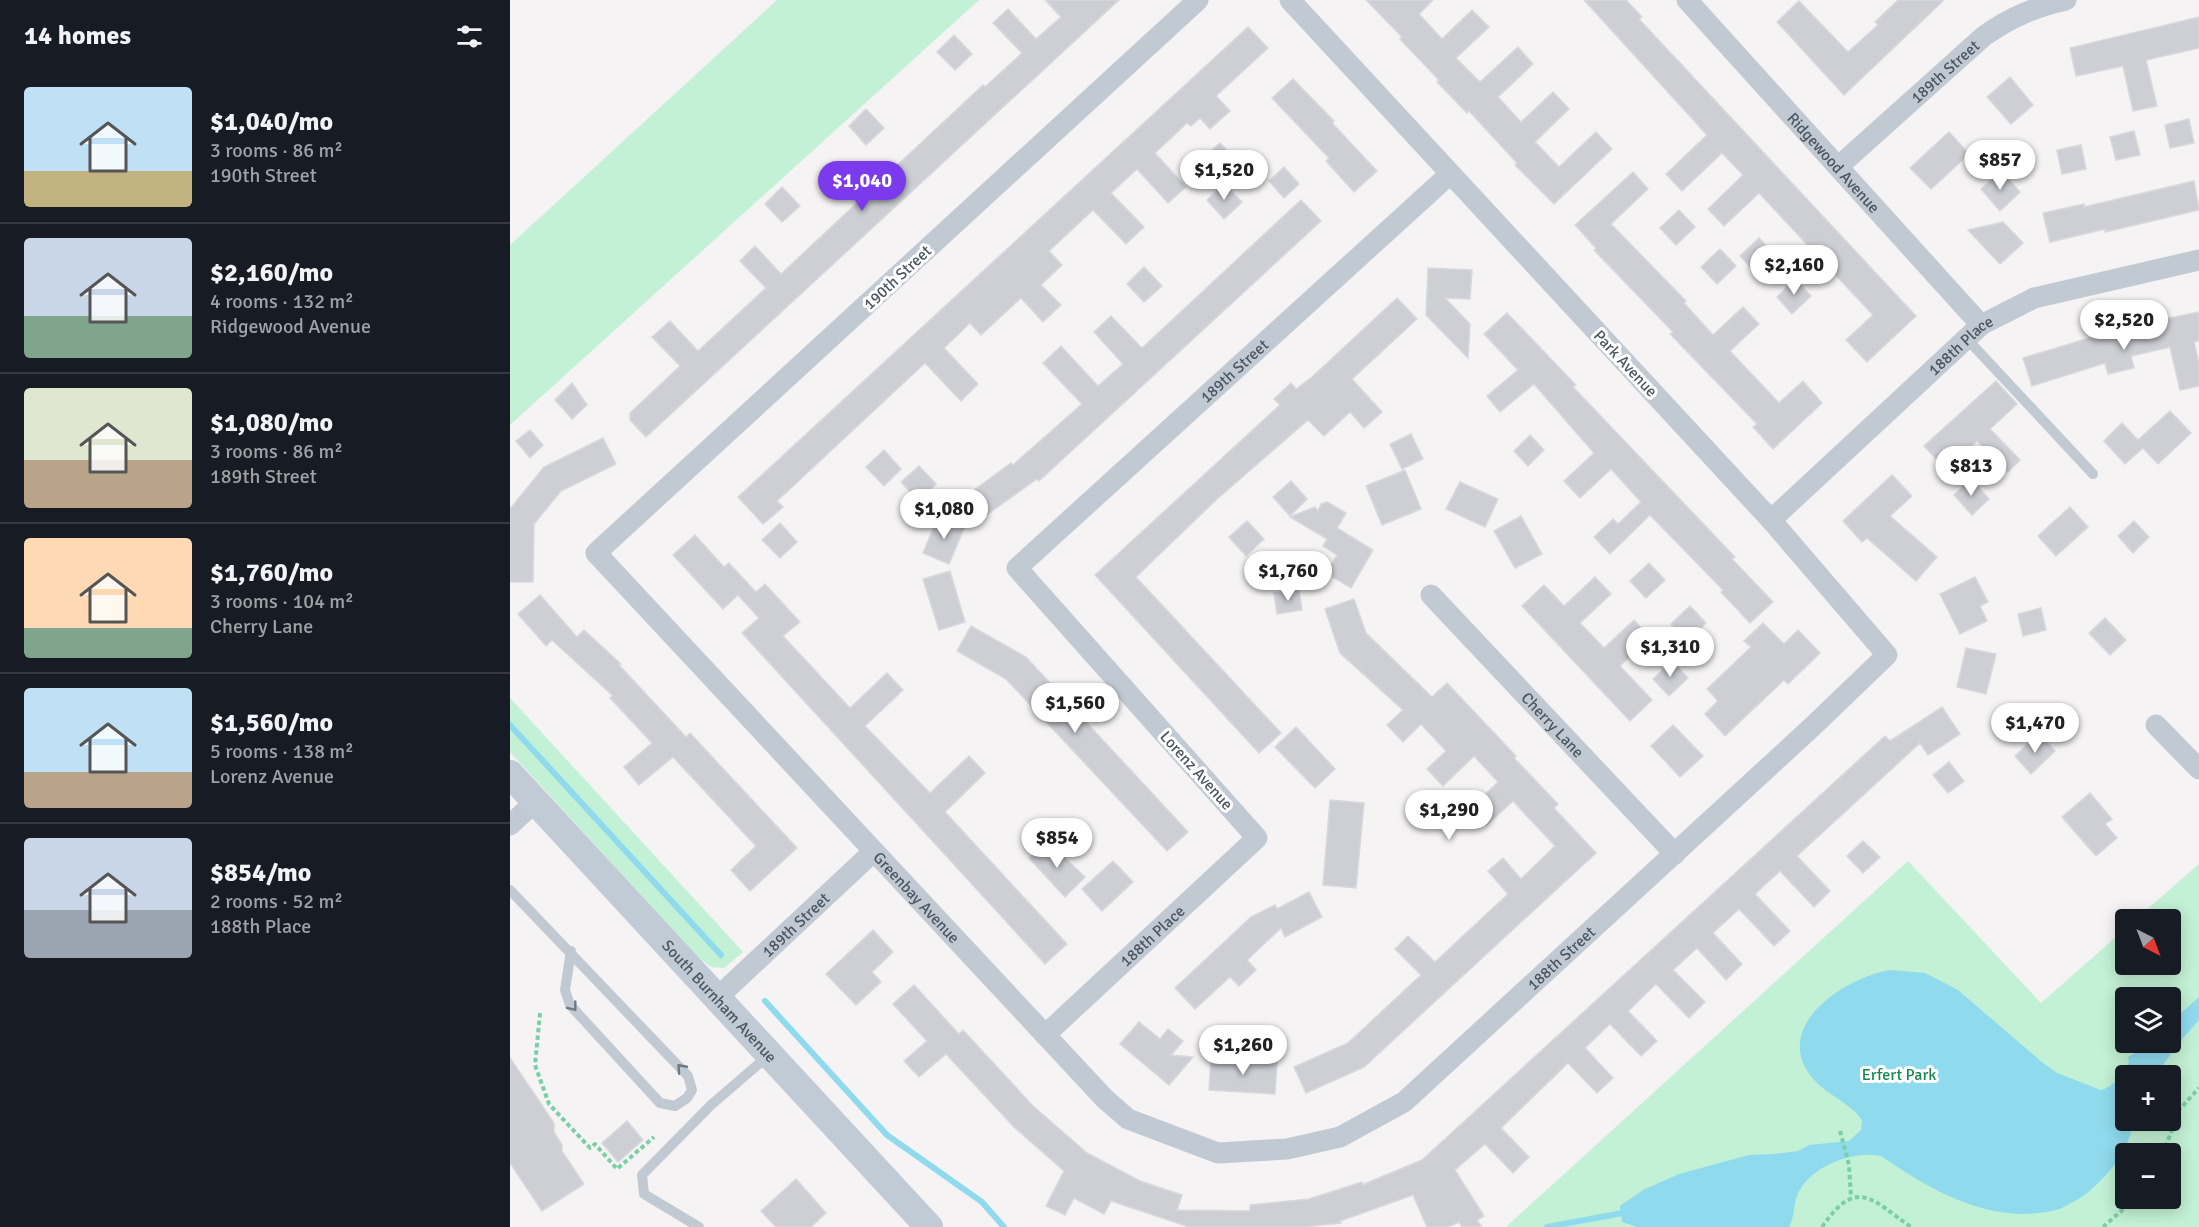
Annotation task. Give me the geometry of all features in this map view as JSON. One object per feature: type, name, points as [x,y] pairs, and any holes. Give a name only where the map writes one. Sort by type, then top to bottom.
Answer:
[{"type":"main road","name":"South Burnham Avenue","points":[[510,774],[929,1227]]},
{"type":"street","name":"190th Street","points":[[596,554],[1198,0]]},
{"type":"street","name":"Park Avenue","points":[[1290,0],[1771,520],[1887,655],[1812,727]]},
{"type":"street","name":"Ridgewood Avenue","points":[[1687,0],[1839,166],[1974,332]]},
{"type":"street","name":"189th Street","points":[[1839,166],[1984,36],[2001,24],[2037,6],[2066,0]]},
{"type":"street","name":"189th Street","points":[[1017,568],[1450,174]]},
{"type":"street","name":"188th Place","points":[[1771,520],[1974,332],[2034,298],[2199,260]]},
{"type":"street","name":"Greenbay Avenue","points":[[596,554],[1045,1035],[1087,1083],[1128,1119],[1218,1153],[1287,1149]]},
{"type":"street","name":"Lorenz Avenue","points":[[1017,568],[1257,838]]},
{"type":"street","name":"Cherry Lane","points":[[1431,594],[1675,854]]},
{"type":"street","points":[[2156,724],[2199,769]]},
{"type":"street","name":"188th Street","points":[[1287,1149],[1340,1137],[1404,1102],[1812,727]]},
{"type":"street","points":[[510,825],[536,802]]},
{"type":"street","name":"188th Place","points":[[1045,1035],[1257,838]]},
{"type":"street","name":"189th Street","points":[[718,997],[873,852]]},
{"type":"lane","points":[[1974,332],[2093,474]]},
{"type":"lane","points":[[510,891],[570,951],[688,1076],[692,1090],[681,1103],[666,1107],[660,1103],[570,1005],[566,990],[570,951]]},
{"type":"lane","points":[[699,1227],[644,1194],[642,1175],[711,1105],[771,1054]]},
{"type":"path","points":[[540,1013],[535,1065],[549,1104],[590,1148],[595,1144],[617,1169],[654,1137]]},
{"type":"path","points":[[2167,1143],[2179,1110],[2199,1088]]},
{"type":"path","points":[[1840,1131],[1848,1165],[1851,1197]]},
{"type":"path","points":[[1822,1227],[1831,1214],[1851,1197],[1883,1204],[1911,1227]]},
{"type":"path","points":[[2103,1227],[2123,1209]]},
{"type":"green space","points":[[777,0],[979,0],[510,425],[510,245]]},
{"type":"green space","points":[[510,698],[743,952],[724,968],[711,967],[697,956],[510,752]]},
{"type":"green space","name":"Erfert Park","points":[[1908,861],[2041,1003],[2115,938],[2115,975],[2181,975],[2181,909],[2147,909],[2199,864],[2199,1227],[1506,1227]]},
{"type":"water","points":[[1891,970],[1925,973],[1958,990],[2057,1073],[2101,1090],[2115,1082],[2115,1131],[2131,1131],[2127,1143],[2115,1143],[2114,1165],[2094,1187],[2082,1196],[2060,1209],[2035,1213],[1988,1210],[1965,1203],[1922,1182],[1881,1156],[1870,1155],[1845,1158],[1821,1169],[1811,1177],[1797,1196],[1789,1227],[1637,1227],[1622,1222],[1620,1206],[1643,1190],[1679,1174],[1749,1155],[1798,1151],[1809,1145],[1849,1141],[1861,1130],[1862,1120],[1856,1113],[1820,1086],[1808,1072],[1800,1054],[1801,1036],[1809,1019],[1821,1004],[1856,981]]},
{"type":"water","points":[[2199,997],[2199,1020],[2181,1040],[2181,1013]]},
{"type":"water","points":[[2135,1053],[2171,1053],[2163,1065],[2127,1065],[2128,1057]]},
{"type":"building","points":[[1045,0],[1119,0],[646,437],[630,420],[630,413],[680,366],[652,337],[670,321],[698,351],[766,288],[740,261],[755,246],[781,274],[983,85],[985,87],[1022,53],[993,23],[1008,9],[1036,39],[1061,17]]},
{"type":"building","points":[[1366,0],[1433,0],[1419,14],[1442,39],[1472,10],[1489,27],[1456,58],[1480,82],[1518,47],[1533,64],[1498,97],[1521,122],[1553,92],[1569,109],[1535,142],[1559,167],[1596,132],[1612,149],[1554,204],[1515,165],[1517,163],[1469,111],[1467,113],[1437,82],[1439,80],[1400,39],[1402,37]]},
{"type":"building","points":[[1584,0],[1626,0],[1642,17],[1639,19],[1916,316],[1867,362],[1846,340],[1873,315],[1759,193],[1724,226],[1708,209],[1743,175],[1722,153],[1682,191],[1666,174],[1707,135]]},
{"type":"building","points":[[1898,0],[1944,0],[1844,95],[1777,22],[1799,1],[1848,52],[1878,25],[1875,22]]},
{"type":"building","points":[[2199,17],[2199,48],[2146,60],[2157,106],[2133,111],[2123,66],[2076,76],[2070,48]]},
{"type":"building","points":[[1248,27],[1268,48],[1216,96],[1230,111],[1210,129],[1200,118],[1191,126],[1187,123],[1155,153],[1186,187],[1168,203],[1137,169],[1111,193],[1144,227],[1126,244],[1093,210],[1049,251],[1062,265],[1041,285],[1061,305],[1043,322],[1021,298],[981,335],[970,323],[944,348],[978,384],[961,401],[925,363],[777,501],[783,507],[763,524],[738,497]]},
{"type":"building","points":[[954,35],[972,54],[955,70],[937,52]]},
{"type":"building","points":[[2010,77],[2033,105],[2011,124],[1987,97]]},
{"type":"building","points":[[1293,79],[1334,121],[1332,123],[1377,171],[1354,192],[1326,161],[1329,158],[1272,98]]},
{"type":"building","points":[[866,109],[884,128],[866,145],[849,126]]},
{"type":"building","points":[[2189,119],[2194,143],[2170,148],[2165,125]]},
{"type":"building","points":[[2134,131],[2140,155],[2116,160],[2110,137]]},
{"type":"building","points":[[1949,132],[1969,154],[1931,189],[1910,168]]},
{"type":"building","points":[[1220,143],[1235,159],[1220,173],[1205,156]]},
{"type":"building","points":[[2081,145],[2086,169],[2062,174],[2057,150]]},
{"type":"building","points":[[1284,167],[1299,184],[1284,198],[1269,181]]},
{"type":"building","points":[[2001,171],[2020,192],[2000,211],[1981,189]]},
{"type":"building","points":[[1633,172],[1648,189],[1611,224],[1686,301],[1684,303],[1713,335],[1743,307],[1759,324],[1730,351],[1779,403],[1803,381],[1822,403],[1773,449],[1753,427],[1757,424],[1670,334],[1673,332],[1594,250],[1596,248],[1575,225]]},
{"type":"building","points":[[2194,181],[2199,210],[2050,242],[2043,213],[2084,204],[2084,207]]},
{"type":"building","points":[[1224,184],[1242,202],[1224,219],[1207,200]]},
{"type":"building","points":[[782,187],[800,206],[782,222],[765,204]]},
{"type":"building","points":[[1301,200],[1321,221],[1039,481],[1037,479],[978,521],[962,499],[1011,463],[1013,465],[1082,404],[1043,363],[1061,346],[1098,386],[1123,364],[1094,332],[1111,316],[1142,348]]},
{"type":"building","points":[[1679,210],[1695,227],[1676,245],[1660,228]]},
{"type":"building","points":[[2003,222],[2023,243],[2000,264],[1968,230]]},
{"type":"building","points":[[1759,238],[1775,255],[1756,273],[1740,256]]},
{"type":"building","points":[[1720,249],[1736,266],[1717,284],[1701,267]]},
{"type":"building","points":[[1144,267],[1162,286],[1144,302],[1127,284]]},
{"type":"building","points":[[1428,268],[1472,270],[1470,299],[1445,298],[1470,324],[1468,358],[1426,315]]},
{"type":"building","points":[[1795,279],[1811,296],[1792,314],[1777,297]]},
{"type":"building","points":[[1397,298],[1417,319],[1352,379],[1382,412],[1364,428],[1350,412],[1324,436],[1308,420],[1216,500],[1136,577],[1281,733],[1259,753],[1095,575],[1280,405],[1274,399],[1291,383],[1296,389],[1312,377]]},
{"type":"building","points":[[2199,312],[2199,341],[2194,342],[2199,363],[2199,386],[2180,390],[2170,347],[2131,356],[2134,368],[2108,374],[2105,363],[2032,386],[2023,358],[2096,336],[2096,333]]},
{"type":"building","points":[[1507,313],[1576,385],[1573,387],[1735,557],[1732,559],[1773,602],[1750,623],[1721,592],[1723,590],[1650,515],[1610,554],[1594,537],[1613,519],[1618,524],[1641,502],[1611,469],[1580,498],[1564,481],[1594,453],[1534,384],[1500,412],[1487,396],[1518,370],[1484,334]]},
{"type":"building","points":[[1996,381],[2017,404],[1990,429],[2020,460],[2008,472],[1977,441],[1946,469],[1924,446]]},
{"type":"building","points":[[572,383],[587,405],[572,419],[555,400]]},
{"type":"building","points":[[2170,411],[2191,433],[2158,464],[2143,448],[2125,464],[2104,441],[2122,423],[2138,440]]},
{"type":"building","points":[[530,430],[543,445],[530,458],[516,441]]},
{"type":"building","points":[[1411,434],[1423,459],[1402,469],[1390,444]]},
{"type":"building","points":[[1530,435],[1544,450],[1528,466],[1514,451]]},
{"type":"building","points":[[603,438],[616,464],[561,491],[534,524],[533,582],[510,582],[510,509],[544,467]]},
{"type":"building","points":[[884,450],[901,469],[884,486],[866,467]]},
{"type":"building","points":[[919,466],[936,484],[922,498],[916,498],[901,482]]},
{"type":"building","points":[[1405,470],[1421,509],[1382,525],[1366,486]]},
{"type":"building","points":[[1892,475],[1912,496],[1890,516],[1937,557],[1916,581],[1867,538],[1862,542],[1843,521]]},
{"type":"building","points":[[1971,479],[1989,499],[1972,515],[1954,495]]},
{"type":"building","points":[[1291,481],[1307,499],[1290,516],[1273,497]]},
{"type":"building","points":[[1460,482],[1498,499],[1485,527],[1446,509]]},
{"type":"building","points":[[1327,502],[1346,513],[1337,528],[1373,550],[1351,588],[1326,573],[1337,555],[1323,546],[1327,539],[1290,517],[1315,507],[1318,511],[1321,504]]},
{"type":"building","points":[[2070,507],[2088,527],[2056,556],[2038,536]]},
{"type":"building","points":[[939,515],[965,526],[949,564],[923,553]]},
{"type":"building","points":[[1521,516],[1542,554],[1515,568],[1494,531]]},
{"type":"building","points":[[1247,521],[1264,539],[1246,556],[1229,537]]},
{"type":"building","points":[[2134,521],[2149,537],[2133,553],[2118,536]]},
{"type":"building","points":[[780,523],[797,542],[780,558],[762,540]]},
{"type":"building","points":[[695,535],[724,567],[729,563],[756,592],[765,584],[800,622],[783,636],[850,708],[887,673],[903,690],[865,726],[930,793],[969,756],[985,773],[945,812],[1067,944],[1045,964],[742,633],[759,618],[738,595],[723,609],[673,555]]},
{"type":"building","points":[[1649,563],[1665,580],[1646,598],[1630,581]]},
{"type":"building","points":[[950,571],[965,622],[939,630],[923,579]]},
{"type":"building","points":[[1595,577],[1611,594],[1580,623],[1604,648],[1634,620],[1650,637],[1620,666],[1652,700],[1630,721],[1522,606],[1544,585],[1564,606]]},
{"type":"building","points":[[1975,577],[1988,602],[1980,606],[1987,621],[1960,634],[1940,594]]},
{"type":"building","points":[[1299,590],[1302,610],[1277,614],[1274,593]]},
{"type":"building","points":[[540,595],[577,637],[584,630],[621,664],[619,665],[686,737],[690,733],[797,848],[750,891],[731,870],[756,846],[673,757],[639,785],[624,767],[652,743],[610,698],[613,696],[552,640],[546,646],[518,614]]},
{"type":"building","points":[[1354,599],[1366,633],[1432,697],[1447,683],[1516,756],[1514,758],[1558,804],[1554,808],[1596,853],[1364,1067],[1306,1093],[1294,1067],[1348,1043],[1421,975],[1395,949],[1408,936],[1435,962],[1508,894],[1488,871],[1503,858],[1521,879],[1555,846],[1513,801],[1487,825],[1471,808],[1498,782],[1474,756],[1443,786],[1427,769],[1446,751],[1421,724],[1403,742],[1387,725],[1403,710],[1340,653],[1325,609]]},
{"type":"building","points":[[1690,606],[1706,623],[1687,641],[1671,624]]},
{"type":"building","points":[[2041,608],[2046,630],[2023,636],[2018,614]]},
{"type":"building","points":[[2105,618],[2126,640],[2110,655],[2089,633]]},
{"type":"building","points":[[1763,623],[1784,644],[1798,630],[1820,653],[1788,684],[1784,680],[1725,736],[1705,714],[1718,701],[1707,689],[1751,647],[1744,641]]},
{"type":"building","points":[[971,626],[1026,657],[1188,832],[1167,851],[1006,679],[957,651]]},
{"type":"building","points":[[1966,648],[1996,654],[1986,694],[1957,687]]},
{"type":"building","points":[[1672,661],[1688,678],[1669,696],[1653,679]]},
{"type":"building","points":[[1942,707],[1960,734],[1928,755],[1920,743],[1797,856],[1830,891],[1814,907],[1780,871],[1755,894],[1790,931],[1774,946],[1739,909],[1713,933],[1742,964],[1726,980],[1697,948],[1673,970],[1705,1002],[1689,1018],[1656,984],[1628,1011],[1657,1041],[1641,1056],[1610,1024],[1585,1048],[1613,1078],[1597,1093],[1568,1063],[1501,1128],[1529,1157],[1513,1173],[1485,1144],[1455,1170],[1484,1216],[1477,1220],[1482,1227],[1462,1227],[1459,1222],[1448,1227],[1427,1227],[1413,1195],[1340,1221],[1341,1223],[1304,1227],[1189,1227],[1111,1201],[1104,1214],[1074,1198],[1065,1215],[1046,1206],[1064,1171],[1014,1127],[946,1054],[919,1077],[904,1061],[927,1041],[893,1004],[914,985],[959,1034],[963,1030],[1033,1106],[1087,1153],[1140,1181],[1182,1195],[1177,1210],[1250,1211],[1250,1205],[1309,1199],[1362,1182],[1362,1185],[1422,1160],[1885,736],[1890,741]]},
{"type":"building","points":[[1673,725],[1703,756],[1680,777],[1651,746]]},
{"type":"building","points":[[1296,727],[1335,769],[1315,788],[1275,747]]},
{"type":"building","points":[[2039,733],[2055,751],[2031,774],[2015,756]]},
{"type":"building","points":[[1949,762],[1964,781],[1948,793],[1933,775]]},
{"type":"building","points":[[2090,793],[2112,819],[2105,824],[2117,838],[2096,856],[2062,817]]},
{"type":"building","points":[[1330,800],[1364,803],[1356,888],[1323,885]]},
{"type":"building","points":[[1047,841],[1085,877],[1065,897],[1029,858]]},
{"type":"building","points":[[1863,841],[1880,857],[1863,873],[1847,856]]},
{"type":"building","points":[[1113,861],[1133,882],[1102,911],[1082,889]]},
{"type":"building","points":[[1309,892],[1322,917],[1285,937],[1281,928],[1247,960],[1256,970],[1239,986],[1230,977],[1195,1009],[1175,988],[1251,917],[1275,905],[1277,909]]},
{"type":"building","points":[[873,930],[893,952],[872,972],[881,982],[856,1005],[826,974]]},
{"type":"building","points":[[1139,1022],[1160,1039],[1168,1029],[1183,1041],[1171,1055],[1193,1057],[1169,1085],[1120,1044]]},
{"type":"building","points":[[1211,1057],[1277,1061],[1275,1094],[1209,1090]]},
{"type":"building","points":[[510,1058],[554,1123],[554,1132],[562,1145],[562,1151],[584,1184],[542,1211],[510,1163]]},
{"type":"building","points":[[627,1121],[643,1140],[618,1162],[602,1143]]},
{"type":"building","points":[[796,1179],[826,1213],[811,1227],[776,1227],[761,1211]]},
{"type":"waterway","points":[[510,725],[721,955]]},
{"type":"waterway","points":[[765,1001],[887,1135],[982,1202],[1004,1227]]},
{"type":"waterway","points":[[1547,1227],[1628,1212]]}]
